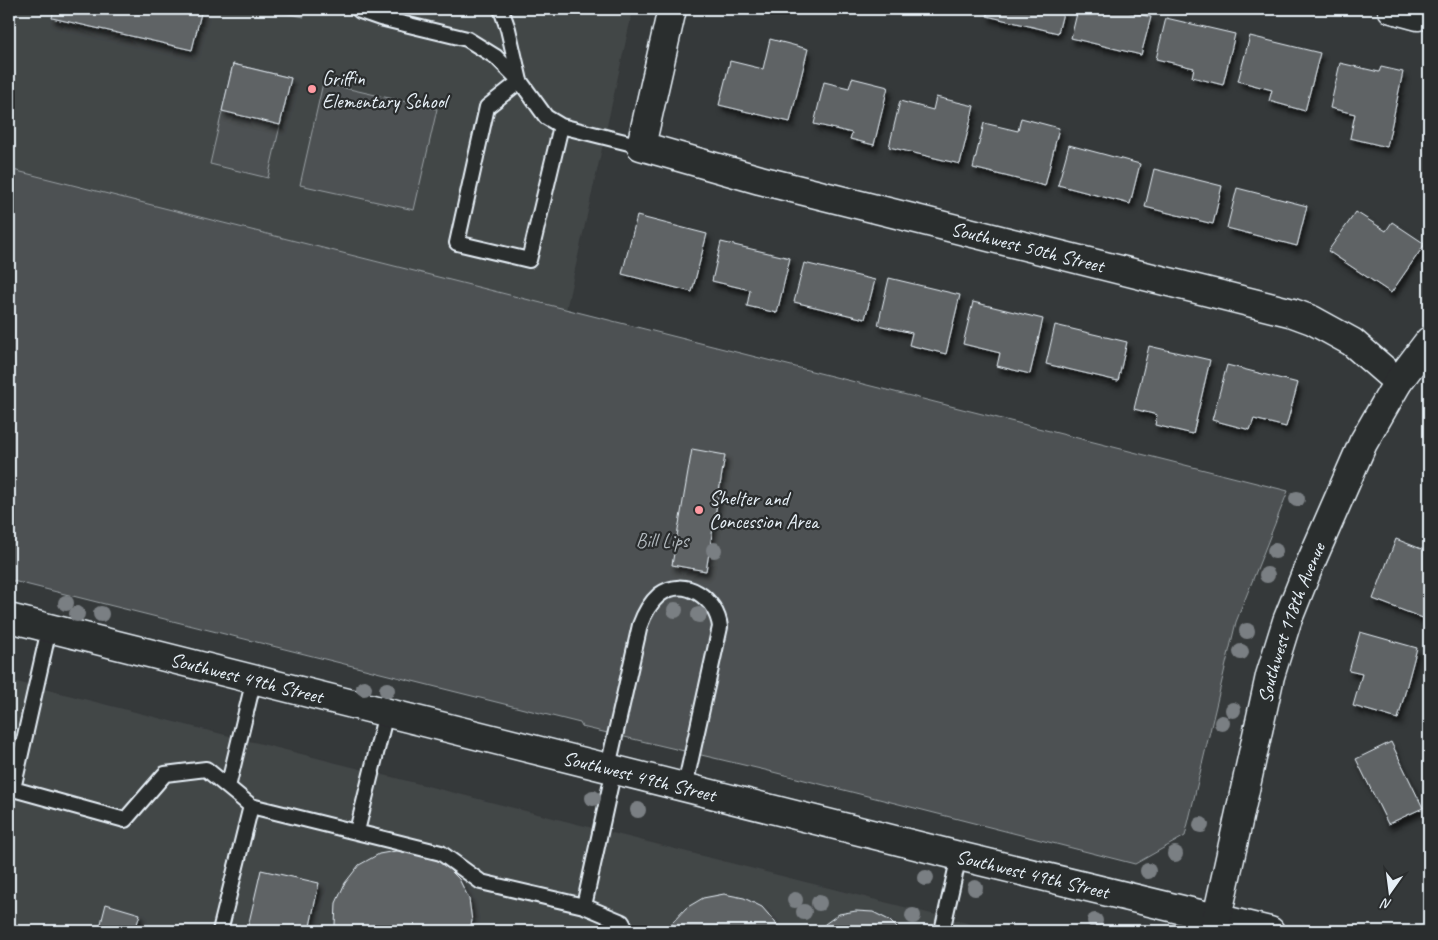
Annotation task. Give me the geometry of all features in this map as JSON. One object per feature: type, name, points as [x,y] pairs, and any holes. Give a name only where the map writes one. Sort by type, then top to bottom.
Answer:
[{"type":"street","points":[[641,146],[672,9]]},
{"type":"street","points":[[1392,9],[1418,16],[1429,14]]},
{"type":"street","name":"Southwest 50th Street","points":[[641,146],[770,182],[1299,315],[1352,342],[1398,382]]},
{"type":"street","name":"Southwest 118th Avenue","points":[[1215,925],[1270,676],[1287,621],[1306,571],[1356,460],[1398,382],[1429,341]]},
{"type":"street","name":"Southwest 49th Street","points":[[9,618],[685,786],[959,856],[1215,925],[1270,931]]},
{"type":"lane","points":[[358,9],[380,18],[467,39],[496,57],[520,81],[546,116],[561,126],[641,146]]},
{"type":"lane","points":[[501,9],[508,29],[520,81]]},
{"type":"lane","points":[[520,81],[487,107],[457,243],[529,260],[561,126]]},
{"type":"lane","points":[[584,906],[640,625],[644,614],[658,595],[669,589],[679,588],[701,594],[708,600],[719,617],[720,627],[685,786]]},
{"type":"lane","points":[[49,629],[13,789],[125,820],[165,774],[206,769],[251,806],[442,853],[481,882],[584,906],[622,922],[627,931]]},
{"type":"lane","points":[[228,787],[254,679]]},
{"type":"lane","points":[[357,831],[386,713]]},
{"type":"lane","points":[[220,931],[251,806]]},
{"type":"lane","points":[[942,931],[959,856]]},
{"type":"shaded area","name":"Griffin Elementary School","points":[[9,9],[633,9],[566,310],[9,169]]},
{"type":"shaded area","points":[[9,680],[999,931],[9,931]]},
{"type":"green space","points":[[266,9],[306,9],[304,17]]},
{"type":"green space","points":[[233,64],[291,78],[268,178],[210,164]]},
{"type":"green space","points":[[323,83],[437,109],[414,210],[300,185]]},
{"type":"green space","name":"Bill Lips","points":[[9,169],[1288,491],[1236,622],[1185,836],[1135,864],[765,770],[582,727],[580,723],[9,580]]},
{"type":"building","points":[[54,9],[202,9],[192,50],[52,18]]},
{"type":"building","points":[[989,9],[1064,9],[1058,33],[987,16]]},
{"type":"building","points":[[1078,9],[1118,9],[1151,17],[1141,55],[1071,38]]},
{"type":"building","points":[[1166,18],[1235,34],[1223,85],[1192,77],[1194,68],[1156,59]]},
{"type":"building","points":[[1250,36],[1320,53],[1305,111],[1269,101],[1272,90],[1238,81]]},
{"type":"building","points":[[770,39],[808,49],[790,122],[719,105],[730,61],[763,69]]},
{"type":"building","points":[[1340,63],[1379,72],[1381,67],[1403,72],[1387,147],[1350,138],[1355,114],[1330,108]]},
{"type":"building","points":[[233,64],[291,78],[280,125],[222,111]]},
{"type":"building","points":[[852,78],[888,87],[874,145],[850,139],[852,133],[814,124],[824,82],[849,88]]},
{"type":"building","points":[[936,97],[974,106],[960,164],[889,147],[900,101],[933,110]]},
{"type":"building","points":[[1021,118],[1059,128],[1045,186],[973,168],[984,123],[1018,131]]},
{"type":"building","points":[[1069,145],[1140,164],[1130,204],[1058,185]]},
{"type":"building","points":[[1154,169],[1222,186],[1213,224],[1145,207]]},
{"type":"building","points":[[1237,188],[1307,206],[1297,246],[1227,228]]},
{"type":"building","points":[[1356,212],[1386,231],[1392,222],[1425,244],[1391,293],[1328,251]]},
{"type":"building","points":[[637,216],[707,234],[692,292],[622,274]]},
{"type":"building","points":[[721,242],[790,258],[777,313],[747,306],[750,290],[712,281]]},
{"type":"building","points":[[804,263],[875,280],[865,319],[794,302]]},
{"type":"building","points":[[889,278],[960,295],[946,354],[909,345],[912,333],[878,325]]},
{"type":"building","points":[[973,302],[1043,319],[1030,374],[997,366],[1000,353],[963,344]]},
{"type":"building","points":[[1055,325],[1127,342],[1118,381],[1046,364]]},
{"type":"building","points":[[1149,346],[1210,360],[1193,434],[1155,425],[1157,415],[1134,409]]},
{"type":"building","points":[[1227,365],[1298,383],[1286,427],[1254,419],[1250,430],[1212,420]]},
{"type":"building","name":"Shelter and Concession Area","points":[[692,449],[725,455],[706,571],[672,565]]},
{"type":"building","points":[[1396,539],[1429,552],[1428,620],[1373,599]]},
{"type":"building","points":[[1360,632],[1417,648],[1398,719],[1353,706],[1362,674],[1349,671]]},
{"type":"building","points":[[1391,742],[1423,808],[1388,824],[1356,759]]},
{"type":"building","points":[[401,850],[423,853],[443,863],[459,879],[469,899],[472,921],[469,931],[337,931],[335,925],[336,903],[345,883],[359,865],[379,854]]},
{"type":"building","points":[[261,870],[319,883],[309,931],[247,931]]},
{"type":"building","points":[[724,894],[744,898],[762,907],[780,931],[669,931],[672,923],[686,908],[703,898]]},
{"type":"building","points":[[106,904],[140,914],[135,931],[99,931]]},
{"type":"building","points":[[856,911],[873,912],[889,920],[900,931],[819,931],[839,914]]},
{"type":"building","points":[[532,926],[553,931],[531,931]]},
{"type":"place","name":"Griffin Elementary School","points":[[312,89]]},
{"type":"place","name":"Shelter and Concession Area","points":[[699,510]]}]
